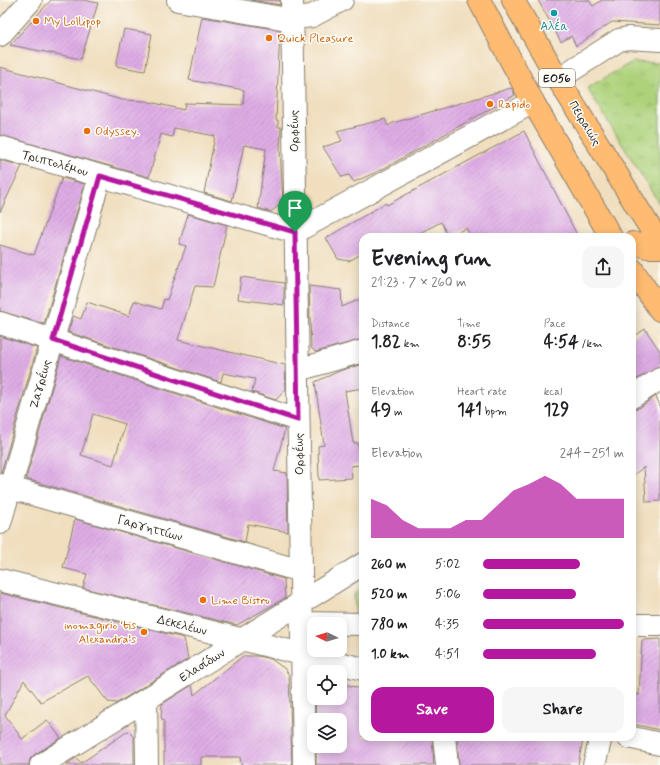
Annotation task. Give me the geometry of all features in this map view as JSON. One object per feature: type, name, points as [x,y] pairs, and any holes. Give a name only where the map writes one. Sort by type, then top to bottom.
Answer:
[{"type":"main road","name":"ΕΟ56","points":[[479,0],[533,102],[611,233]]},
{"type":"main road","name":"Πειραιώς","points":[[512,0],[558,79],[660,246]]},
{"type":"main road","points":[[636,244],[647,247],[660,246]]},
{"type":"main road","points":[[636,275],[660,310]]},
{"type":"street","points":[[0,35],[31,0]]},
{"type":"street","points":[[178,0],[292,9],[318,14],[342,0]]},
{"type":"street","name":"Ορφέως","points":[[292,9],[304,765]]},
{"type":"street","points":[[558,79],[619,40],[628,38],[660,40]]},
{"type":"street","points":[[295,232],[533,102]]},
{"type":"street","name":"Τριπτολέμου","points":[[0,147],[295,232]]},
{"type":"street","name":"Ζαγρέως","points":[[0,523],[5,487],[53,340],[100,176]]},
{"type":"street","points":[[0,323],[298,420]]},
{"type":"street","points":[[298,370],[359,352]]},
{"type":"street","points":[[636,394],[660,379]]},
{"type":"street","name":"Γαργηττίων","points":[[5,487],[301,571]]},
{"type":"street","name":"Ελασίδων","points":[[41,765],[242,640],[302,613],[359,567]]},
{"type":"street","name":"Δεκελέων","points":[[0,580],[359,668]]},
{"type":"street","points":[[302,613],[359,623]]},
{"type":"street","points":[[636,625],[660,626]]},
{"type":"street","points":[[146,700],[148,765]]},
{"type":"street","points":[[636,739],[660,744]]},
{"type":"street","points":[[444,741],[447,765]]},
{"type":"street","points":[[594,765],[600,741]]},
{"type":"green space","points":[[632,62],[660,63],[660,205],[587,88]]},
{"type":"green space","points":[[359,591],[359,614],[356,614],[354,594]]},
{"type":"building","points":[[51,0],[84,0],[98,3],[81,59],[10,45]]},
{"type":"building","points":[[251,0],[280,0],[280,5]]},
{"type":"building","points":[[538,0],[589,0],[593,6],[602,0],[660,0],[660,25],[612,22],[576,46],[571,36],[561,42]]},
{"type":"building","points":[[202,17],[280,30],[276,120],[278,120],[278,127],[281,127],[280,149],[283,202],[271,212],[258,208],[266,149],[244,145],[232,201],[204,193],[215,136],[174,128],[172,137],[161,134],[149,177],[0,135],[0,67],[122,100],[146,101],[184,110],[185,103],[243,105],[244,90],[189,80]]},
{"type":"building","points":[[124,29],[152,34],[145,71],[116,66]]},
{"type":"building","points":[[511,88],[515,95],[381,170],[354,182],[349,175],[342,177],[323,147],[342,141],[337,131],[385,119],[388,126],[393,123]]},
{"type":"building","points":[[524,131],[576,233],[469,233],[466,228],[456,233],[446,233],[441,222],[420,233],[359,233],[359,255],[349,261],[338,259],[326,238],[386,203],[387,205]]},
{"type":"building","points":[[0,160],[22,166],[0,212]]},
{"type":"building","points":[[62,178],[85,184],[44,324],[0,311],[0,245],[34,255]]},
{"type":"building","points":[[188,214],[227,225],[213,287],[195,286],[178,340],[285,365],[286,389],[276,400],[252,392],[255,379],[223,373],[221,382],[68,332],[73,316],[81,319],[87,302],[129,316],[134,301],[161,309],[164,299],[167,300],[186,246],[179,244]]},
{"type":"building","points":[[241,277],[284,283],[284,305],[238,299]]},
{"type":"building","points":[[309,286],[341,290],[342,307],[359,300],[359,340],[316,352],[311,348]]},
{"type":"building","points":[[645,329],[660,351],[660,366],[636,380],[636,335]]},
{"type":"building","points":[[0,336],[37,348],[1,473],[0,473]]},
{"type":"building","points":[[61,356],[285,429],[274,471],[287,473],[288,532],[248,524],[245,542],[26,479]],"holes":[[[93,414],[125,424],[113,465],[81,455]]]},
{"type":"building","points":[[359,365],[359,389],[345,391],[353,443],[358,443],[359,465],[351,466],[352,478],[319,480],[318,446],[324,445],[315,382],[342,370]]},
{"type":"building","points":[[656,396],[660,406],[660,501],[646,502],[644,467],[636,473],[636,408],[639,408]]},
{"type":"building","points":[[75,519],[284,579],[285,598],[237,625],[83,588],[87,574],[63,568]]},
{"type":"building","points":[[0,593],[184,638],[188,659],[117,703],[108,702],[88,676],[41,702],[24,680],[5,715],[22,739],[47,720],[61,738],[34,755],[30,759],[29,765],[0,765]]},
{"type":"building","points":[[660,639],[660,730],[636,725],[636,694],[639,695],[642,640]]},
{"type":"building","points":[[243,656],[258,656],[271,659],[285,669],[289,675],[292,765],[241,765],[240,757],[201,757],[201,765],[164,765],[164,722],[161,717],[162,704],[192,685],[194,695]]},
{"type":"building","points":[[347,685],[359,688],[359,741],[432,741],[434,765],[316,765],[316,753],[347,753],[347,713],[316,713],[315,705],[347,705]]},
{"type":"building","points":[[128,731],[134,737],[134,765],[65,765],[76,758],[81,763]]},
{"type":"building","points":[[457,741],[583,741],[578,765],[459,765]]},
{"type":"place","name":"Αλέα","points":[[554,13]]},
{"type":"place","name":"My Lollipop","points":[[36,21]]},
{"type":"place","name":"Quick Pleasure","points":[[269,38]]},
{"type":"place","name":"Rapido","points":[[490,104]]},
{"type":"place","name":"Odyssey.","points":[[87,131]]},
{"type":"place","name":"Lime Bistro","points":[[203,600]]},
{"type":"place","name":"inomagirio ‘tis Alexandra’s","points":[[144,632]]},
{"type":"route","points":[[100,176],[295,232],[298,420],[53,340],[100,176]]}]
